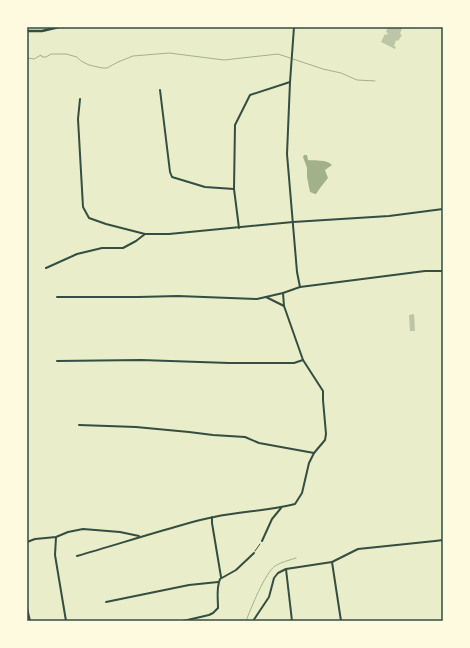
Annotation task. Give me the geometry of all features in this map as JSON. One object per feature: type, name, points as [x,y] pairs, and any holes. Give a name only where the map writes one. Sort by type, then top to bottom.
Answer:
[{"type":"street","points":[[27,31],[42,31],[59,27]]},
{"type":"street","points":[[294,27],[287,154],[297,272],[300,287]]},
{"type":"street","points":[[239,228],[234,189],[235,125],[250,95],[290,82]]},
{"type":"street","points":[[160,90],[170,172],[172,177],[205,187],[234,189]]},
{"type":"street","points":[[80,99],[78,119],[83,207],[89,218],[106,224],[145,234],[169,234],[293,222],[389,216],[443,209]]},
{"type":"street","points":[[46,268],[77,254],[102,248],[123,248],[145,234]]},
{"type":"street","points":[[57,297],[178,296],[257,299],[283,293],[300,287],[425,271],[443,271]]},
{"type":"street","points":[[77,556],[140,536],[212,517],[282,508],[295,504],[302,493],[309,463],[314,453],[325,440],[324,391],[303,360],[284,306],[283,293]]},
{"type":"street","points":[[266,297],[284,306]]},
{"type":"street","points":[[57,361],[141,360],[228,363],[294,363],[303,360]]},
{"type":"street","points":[[79,425],[136,427],[246,437],[258,443],[314,453]]},
{"type":"street","points":[[262,541],[272,519],[282,508]]},
{"type":"street","points":[[212,517],[221,577]]},
{"type":"street","points":[[27,542],[35,539],[56,537],[68,532],[83,529],[114,531],[140,536]]},
{"type":"street","points":[[56,537],[55,555],[66,621]]},
{"type":"street","points":[[254,621],[269,597],[274,578],[278,573],[286,569],[332,562],[358,549],[443,540]]},
{"type":"street","points":[[183,621],[213,613],[218,608],[218,582],[221,577],[236,570],[254,553]]},
{"type":"street","points":[[332,562],[341,621]]},
{"type":"street","points":[[286,569],[292,621]]},
{"type":"street","points":[[106,602],[189,585],[218,582]]},
{"type":"street","points":[[27,608],[30,621]]},
{"type":"path","points":[[254,553],[262,541]]},
{"type":"shaded area","points":[[304,155],[307,155],[308,160],[324,161],[332,165],[325,170],[328,178],[316,194],[310,192],[307,168],[303,157]]},
{"type":"building","points":[[388,27],[402,28],[400,34],[402,35],[398,41],[396,40],[394,46],[396,47],[395,49],[381,42],[385,34],[387,35],[388,33],[386,32]]},
{"type":"building","points":[[414,314],[415,331],[410,331],[409,315]]},
{"type":"waterway","points":[[27,58],[34,59],[41,55],[42,57],[46,57],[51,54],[66,54],[77,57],[89,65],[102,68],[107,68],[133,56],[169,53],[224,60],[278,54],[290,58]]},
{"type":"waterway","points":[[293,59],[341,73],[357,80],[375,81]]},
{"type":"waterway","points":[[246,621],[259,591],[271,570],[280,563],[296,558]]}]
